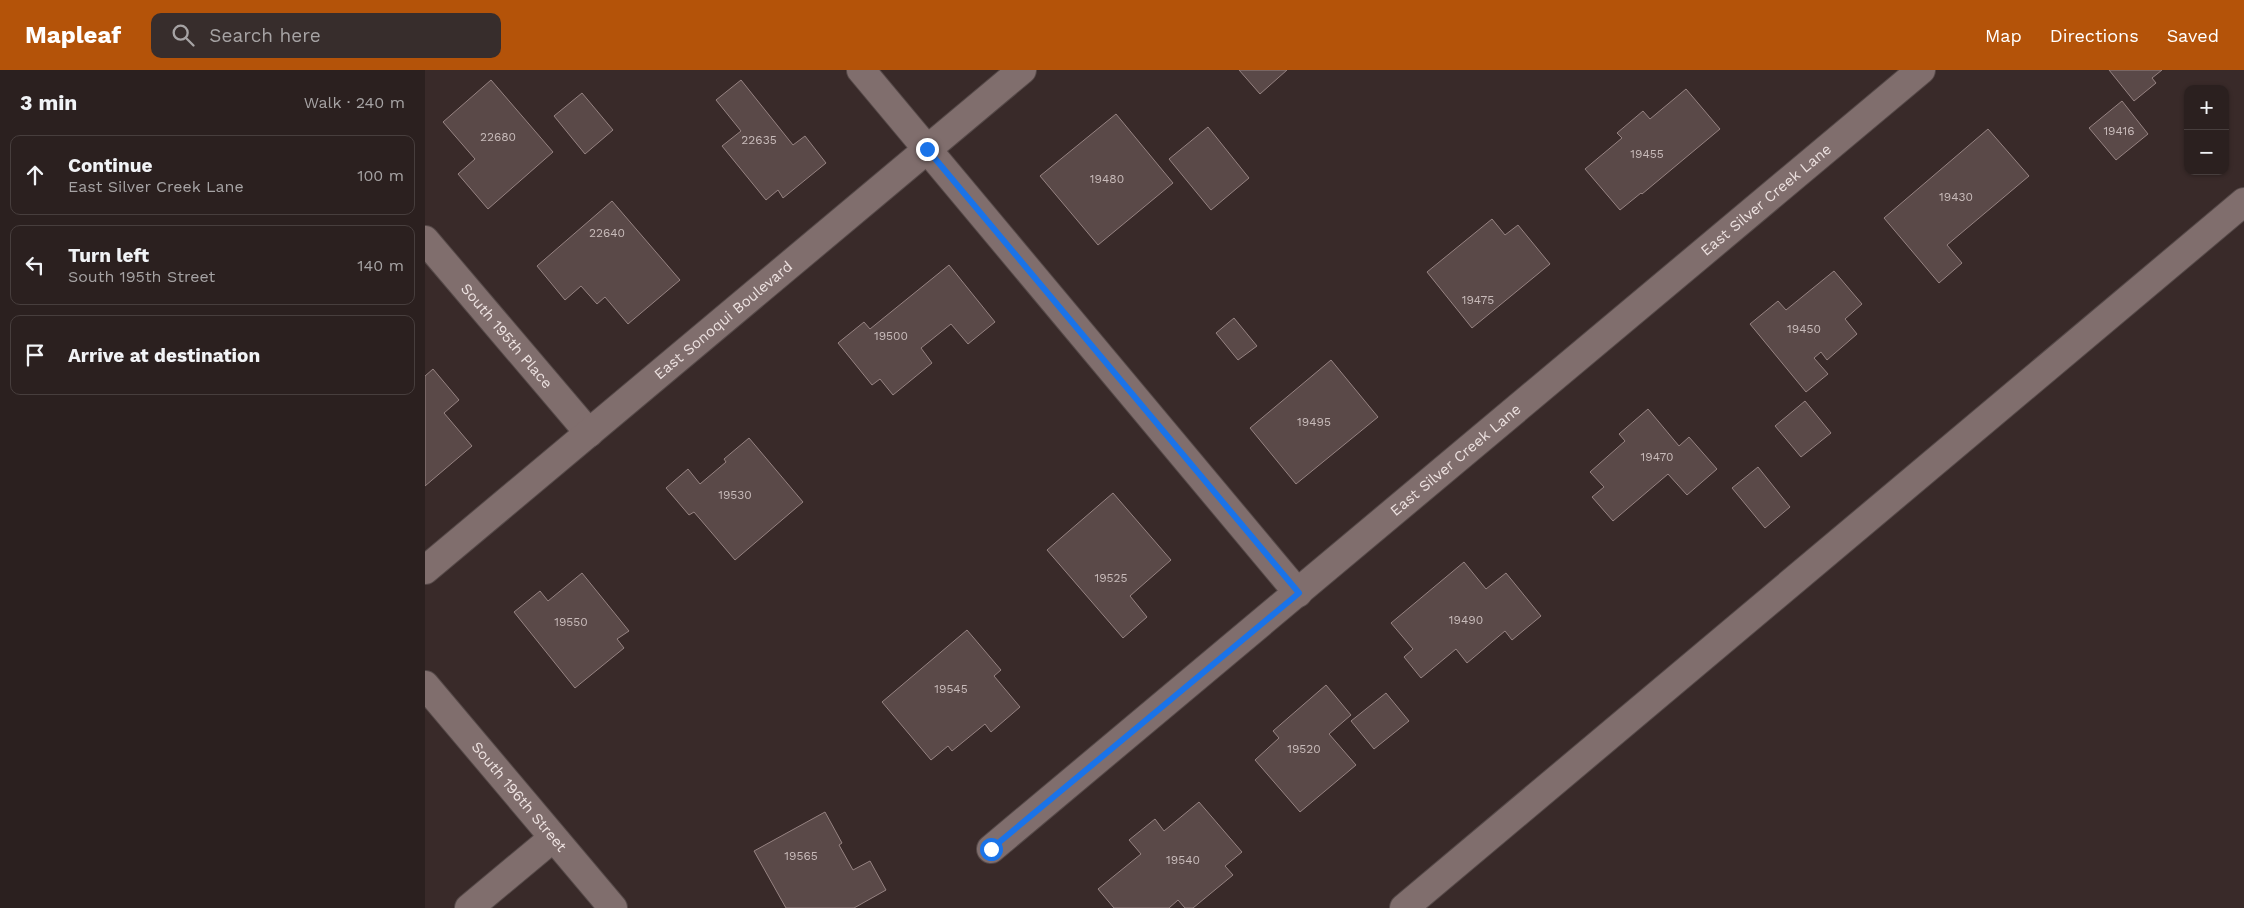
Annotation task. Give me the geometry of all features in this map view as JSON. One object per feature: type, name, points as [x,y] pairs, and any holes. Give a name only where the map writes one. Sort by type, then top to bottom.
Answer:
[{"type":"street","points":[[861,70],[1299,593]]},
{"type":"street","name":"East Sonoqui Boulevard","points":[[425,570],[1022,70]]},
{"type":"street","name":"East Silver Creek Lane","points":[[991,849],[1299,593],[1921,70]]},
{"type":"street","points":[[1404,908],[2244,202]]},
{"type":"street","name":"South 195th Place","points":[[425,240],[589,433]]},
{"type":"street","name":"South 196th Street","points":[[425,685],[613,908]]},
{"type":"street","points":[[469,908],[553,838]]},
{"type":"building","points":[[1239,70],[1287,70],[1260,94]]},
{"type":"building","points":[[2109,70],[2162,70],[2152,78],[2156,83],[2134,101]]},
{"type":"building","points":[[491,80],[553,152],[488,209],[458,174],[475,159],[443,122]]},
{"type":"building","points":[[741,80],[793,145],[805,136],[826,163],[783,198],[778,190],[766,200],[722,146],[741,131],[716,100]]},
{"type":"building","points":[[1686,89],[1720,129],[1620,210],[1585,169],[1622,138],[1617,133],[1643,111],[1650,119]]},
{"type":"building","points":[[582,93],[613,130],[585,154],[554,116]]},
{"type":"building","points":[[2122,101],[2148,134],[2116,160],[2089,128]]},
{"type":"building","points":[[1116,114],[1173,183],[1098,245],[1040,176]]},
{"type":"building","points":[[1208,127],[1249,178],[1211,210],[1169,159]]},
{"type":"building","points":[[1988,129],[2029,176],[1947,245],[1962,263],[1939,283],[1884,218]]},
{"type":"building","points":[[612,201],[680,280],[628,324],[605,297],[597,304],[581,286],[565,300],[537,266]]},
{"type":"building","points":[[1492,219],[1505,235],[1518,225],[1550,264],[1472,328],[1427,272]]},
{"type":"building","points":[[949,265],[995,322],[968,344],[951,324],[921,348],[932,363],[893,395],[880,379],[872,385],[838,343],[864,322],[870,329]]},
{"type":"building","points":[[1834,271],[1862,304],[1845,319],[1857,334],[1827,360],[1821,352],[1814,358],[1828,374],[1806,392],[1750,324],[1778,301],[1786,310]]},
{"type":"building","points":[[1234,318],[1257,346],[1238,360],[1216,333]]},
{"type":"building","points":[[1331,360],[1378,417],[1296,484],[1250,428]]},
{"type":"building","points":[[433,369],[459,400],[444,413],[472,446],[425,486],[425,376]]},
{"type":"building","points":[[1805,401],[1831,433],[1801,457],[1775,426]]},
{"type":"building","points":[[1648,409],[1679,446],[1689,437],[1717,469],[1687,495],[1668,474],[1613,521],[1592,497],[1604,487],[1590,472],[1625,441],[1619,434]]},
{"type":"building","points":[[749,438],[803,502],[735,560],[694,512],[689,515],[666,488],[688,469],[700,484],[726,462],[724,459]]},
{"type":"building","points":[[1758,467],[1790,507],[1765,528],[1732,488]]},
{"type":"building","points":[[1113,493],[1171,560],[1130,596],[1147,617],[1123,638],[1047,550]]},
{"type":"building","points":[[1464,562],[1486,589],[1506,573],[1541,616],[1512,640],[1505,631],[1467,663],[1456,649],[1421,678],[1404,657],[1413,649],[1391,623]]},
{"type":"building","points":[[582,573],[629,631],[617,639],[624,648],[575,688],[514,612],[540,591],[548,601]]},
{"type":"building","points":[[967,630],[1001,670],[994,676],[1020,707],[991,732],[985,724],[952,751],[948,746],[931,760],[882,702]]},
{"type":"building","points":[[1326,685],[1351,715],[1329,734],[1356,765],[1300,812],[1255,760],[1279,738],[1273,731]]},
{"type":"building","points":[[1386,693],[1409,721],[1374,749],[1351,721]]},
{"type":"building","points":[[1199,802],[1242,852],[1225,866],[1233,875],[1193,908],[1185,908],[1178,900],[1169,908],[1114,908],[1098,889],[1141,854],[1129,840],[1155,819],[1164,831]]},
{"type":"building","points":[[825,812],[842,843],[839,845],[853,870],[870,861],[886,890],[854,908],[786,908],[754,851]]},
{"type":"route","points":[[927,149],[1299,593],[991,849]]}]
